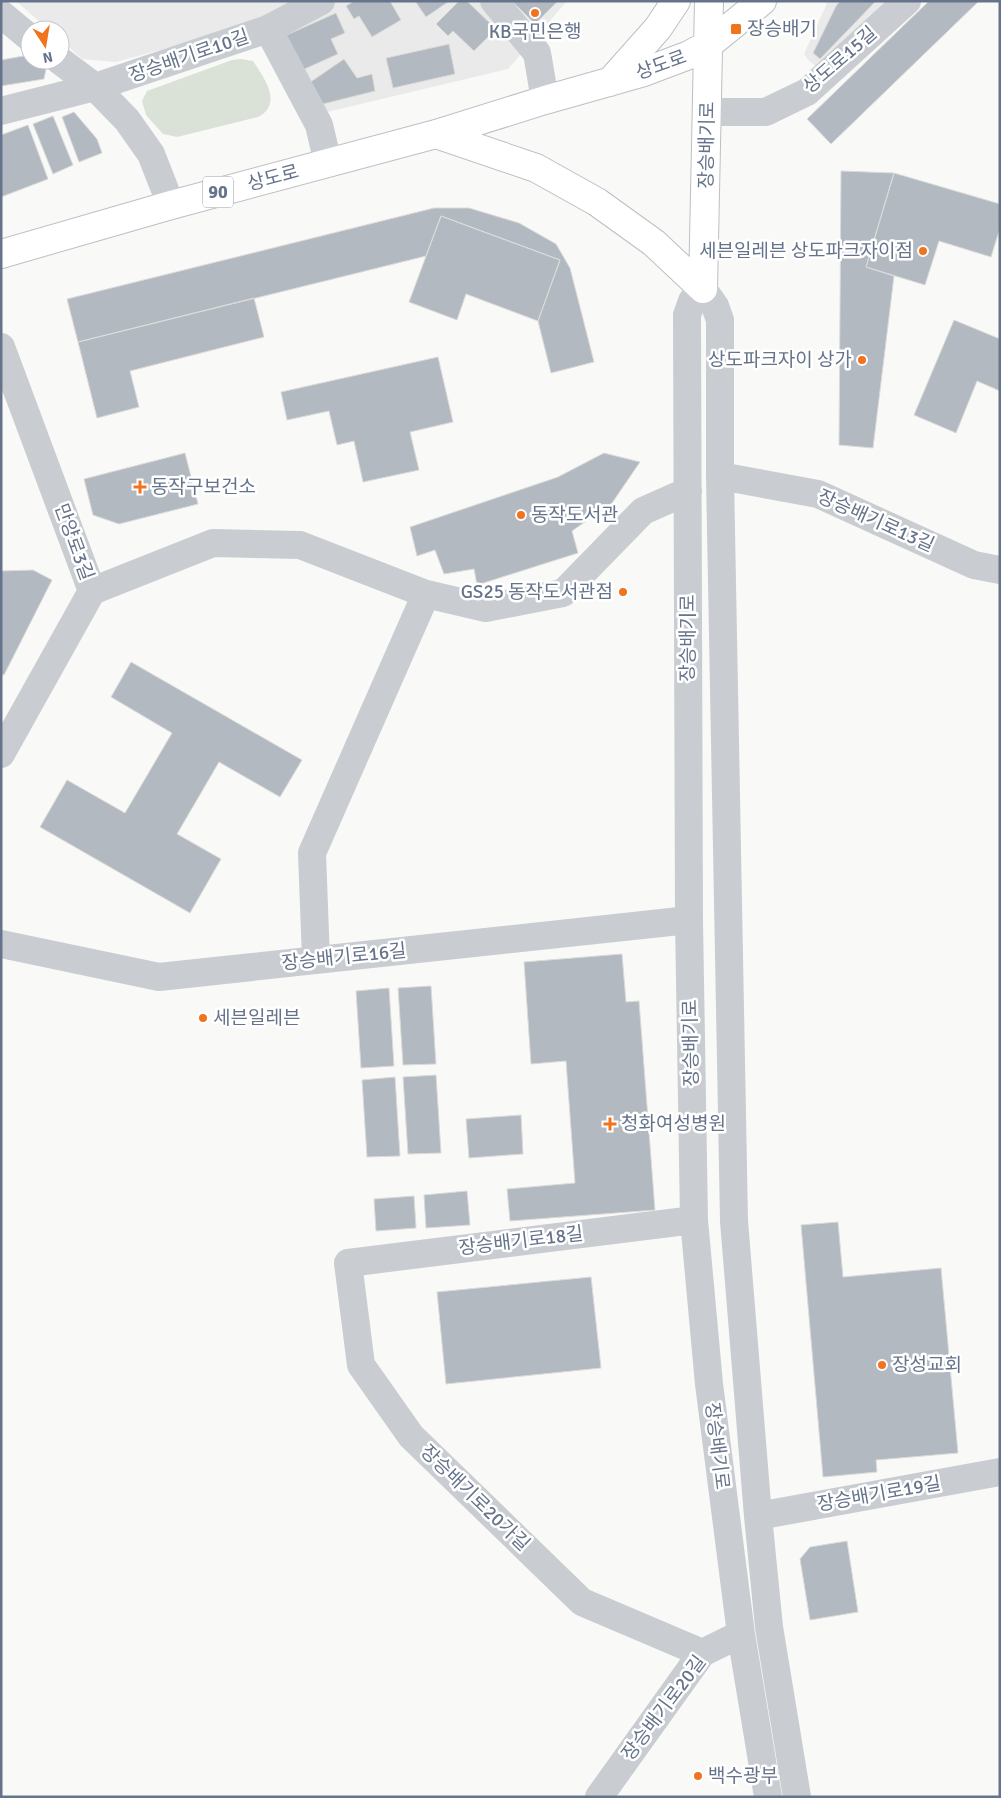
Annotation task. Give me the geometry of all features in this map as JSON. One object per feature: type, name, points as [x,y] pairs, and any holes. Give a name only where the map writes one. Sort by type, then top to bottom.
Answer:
[{"type":"main road","points":[[610,82],[658,28],[676,1]]},
{"type":"main road","name":"장승배기로","points":[[703,289],[709,1]]},
{"type":"main road","name":"상도로","points":[[1,254],[171,205],[436,134],[666,64],[708,44],[762,1]]},
{"type":"main road","points":[[436,134],[536,168],[598,202],[654,243],[703,289]]},
{"type":"street","name":"장승배기로10길","points":[[1,111],[95,87],[268,29],[321,1]]},
{"type":"street","points":[[494,1],[537,53],[545,100]]},
{"type":"street","name":"상도로15길","points":[[708,112],[766,112],[807,92],[907,1]]},
{"type":"street","points":[[1,14],[20,30]]},
{"type":"street","points":[[268,29],[319,125],[328,163]]},
{"type":"street","points":[[70,68],[95,87],[127,120],[151,154],[171,205]]},
{"type":"street","name":"장승배기로","points":[[768,1797],[741,1634],[710,1384],[694,1220],[689,920],[686,315],[692,300],[703,289],[720,320],[720,476],[734,1220],[758,1516],[769,1626],[797,1797]]},
{"type":"street","name":"만양로3길","points":[[1,347],[92,591],[1,754]]},
{"type":"street","name":"장승배기로13길","points":[[720,476],[818,494],[974,565],[1000,570]]},
{"type":"street","points":[[92,591],[213,544],[300,545],[426,594],[486,608],[562,593],[643,511],[688,491]]},
{"type":"street","points":[[316,960],[312,853],[426,594]]},
{"type":"street","name":"장승배기로16길","points":[[1,944],[160,977],[689,920]]},
{"type":"street","name":"장승배기로18길","points":[[348,1262],[694,1220]]},
{"type":"street","name":"장승배기로20가길","points":[[348,1262],[361,1365],[411,1436],[582,1602],[702,1653]]},
{"type":"street","name":"장승배기로19길","points":[[758,1516],[1000,1472]]},
{"type":"street","name":"장승배기로20길","points":[[599,1797],[702,1653],[741,1634]]},
{"type":"shaded area","points":[[16,1],[295,1],[237,29],[116,62],[82,59],[70,48],[70,20],[38,20]]},
{"type":"shaded area","points":[[336,1],[567,1],[508,69],[323,113],[275,33]]},
{"type":"shaded area","points":[[828,1],[887,1],[816,66],[804,54]]},
{"type":"shaded area","points":[[232,60],[253,61],[269,91],[271,98],[269,105],[265,112],[258,117],[177,137],[163,134],[146,115],[142,101],[147,91]]},
{"type":"building","points":[[354,1],[390,1],[401,20],[372,37],[359,16],[354,19],[346,6]]},
{"type":"building","points":[[415,1],[447,1],[448,2],[426,17]]},
{"type":"building","points":[[459,1],[467,1],[496,29],[474,51],[453,31],[448,36],[436,24]]},
{"type":"building","name":"KB국민은행","points":[[512,1],[558,1],[535,24]]},
{"type":"building","points":[[840,1],[876,1],[820,59],[813,53]]},
{"type":"building","points":[[929,1],[979,1],[831,144],[807,119]]},
{"type":"building","points":[[336,13],[345,33],[331,39],[338,54],[298,72],[282,37]]},
{"type":"building","points":[[449,44],[455,74],[393,88],[386,58]]},
{"type":"building","points":[[20,57],[20,70],[46,70],[44,79],[1,86],[1,60]]},
{"type":"building","points":[[344,59],[357,78],[372,74],[375,91],[323,104],[309,83]]},
{"type":"building","points":[[74,112],[97,139],[102,153],[79,162],[62,117]]},
{"type":"building","points":[[53,116],[73,165],[53,174],[33,124]]},
{"type":"building","points":[[28,125],[48,179],[1,197],[1,135]]},
{"type":"building","name":"상도파크자이 상가","points":[[841,171],[894,173],[866,267],[894,276],[873,448],[839,445]]},
{"type":"building","points":[[894,173],[1000,204],[1000,228],[991,257],[939,241],[925,285],[866,267]]},
{"type":"building","points":[[434,208],[469,208],[519,223],[556,244],[570,268],[594,362],[551,373],[538,321],[560,260],[441,216],[426,256],[78,342],[67,299]]},
{"type":"building","points":[[441,216],[560,260],[538,321],[466,294],[457,320],[409,302]]},
{"type":"building","points":[[254,298],[264,337],[130,371],[139,407],[97,418],[78,342]]},
{"type":"building","points":[[954,320],[1000,339],[1000,391],[977,381],[956,433],[914,415]]},
{"type":"building","points":[[438,357],[453,422],[410,432],[419,470],[363,482],[354,441],[337,445],[329,411],[287,420],[281,392]]},
{"type":"building","points":[[185,453],[198,504],[119,524],[93,515],[84,479]]},
{"type":"building","name":"동작도서관","points":[[604,453],[640,462],[612,503],[572,531],[578,553],[477,585],[474,569],[444,574],[435,550],[417,556],[410,527],[558,477]]},
{"type":"building","points":[[33,570],[52,580],[4,675],[1,674],[1,571]]},
{"type":"building","points":[[131,662],[302,760],[280,797],[219,762],[177,834],[221,859],[190,913],[40,827],[67,780],[125,813],[172,733],[111,697]]},
{"type":"building","name":"청화여성병원","points":[[622,954],[626,1002],[639,1001],[655,1210],[510,1221],[507,1189],[575,1183],[566,1061],[531,1064],[524,962]]},
{"type":"building","points":[[431,986],[436,1064],[403,1065],[398,988]]},
{"type":"building","points":[[389,988],[394,1066],[361,1068],[356,991]]},
{"type":"building","points":[[436,1075],[441,1153],[408,1154],[403,1077]]},
{"type":"building","points":[[395,1077],[400,1156],[367,1157],[362,1080]]},
{"type":"building","points":[[521,1115],[523,1154],[469,1158],[466,1119]]},
{"type":"building","points":[[467,1191],[470,1225],[426,1228],[424,1195]]},
{"type":"building","points":[[414,1196],[416,1228],[376,1231],[374,1199]]},
{"type":"building","name":"장성교회","points":[[838,1222],[843,1277],[941,1268],[958,1453],[876,1460],[877,1472],[823,1477],[801,1225]]},
{"type":"building","points":[[591,1277],[601,1368],[446,1384],[437,1292]]},
{"type":"building","points":[[847,1541],[858,1612],[810,1620],[800,1559],[810,1547]]},
{"type":"place","name":"KB국민은행","points":[[535,13]]},
{"type":"place","name":"장승배기","points":[[736,29]]},
{"type":"place","name":"세븐일레븐 상도파크자이점","points":[[923,251]]},
{"type":"place","name":"상도파크자이 상가","points":[[862,360]]},
{"type":"place","name":"동작구보건소","points":[[140,487]]},
{"type":"place","name":"동작도서관","points":[[521,515]]},
{"type":"place","name":"GS25 동작도서관점","points":[[623,592]]},
{"type":"place","name":"세븐일레븐","points":[[203,1018]]},
{"type":"place","name":"청화여성병원","points":[[610,1124]]},
{"type":"place","name":"장성교회","points":[[882,1365]]},
{"type":"place","name":"백수광부","points":[[698,1776]]}]
